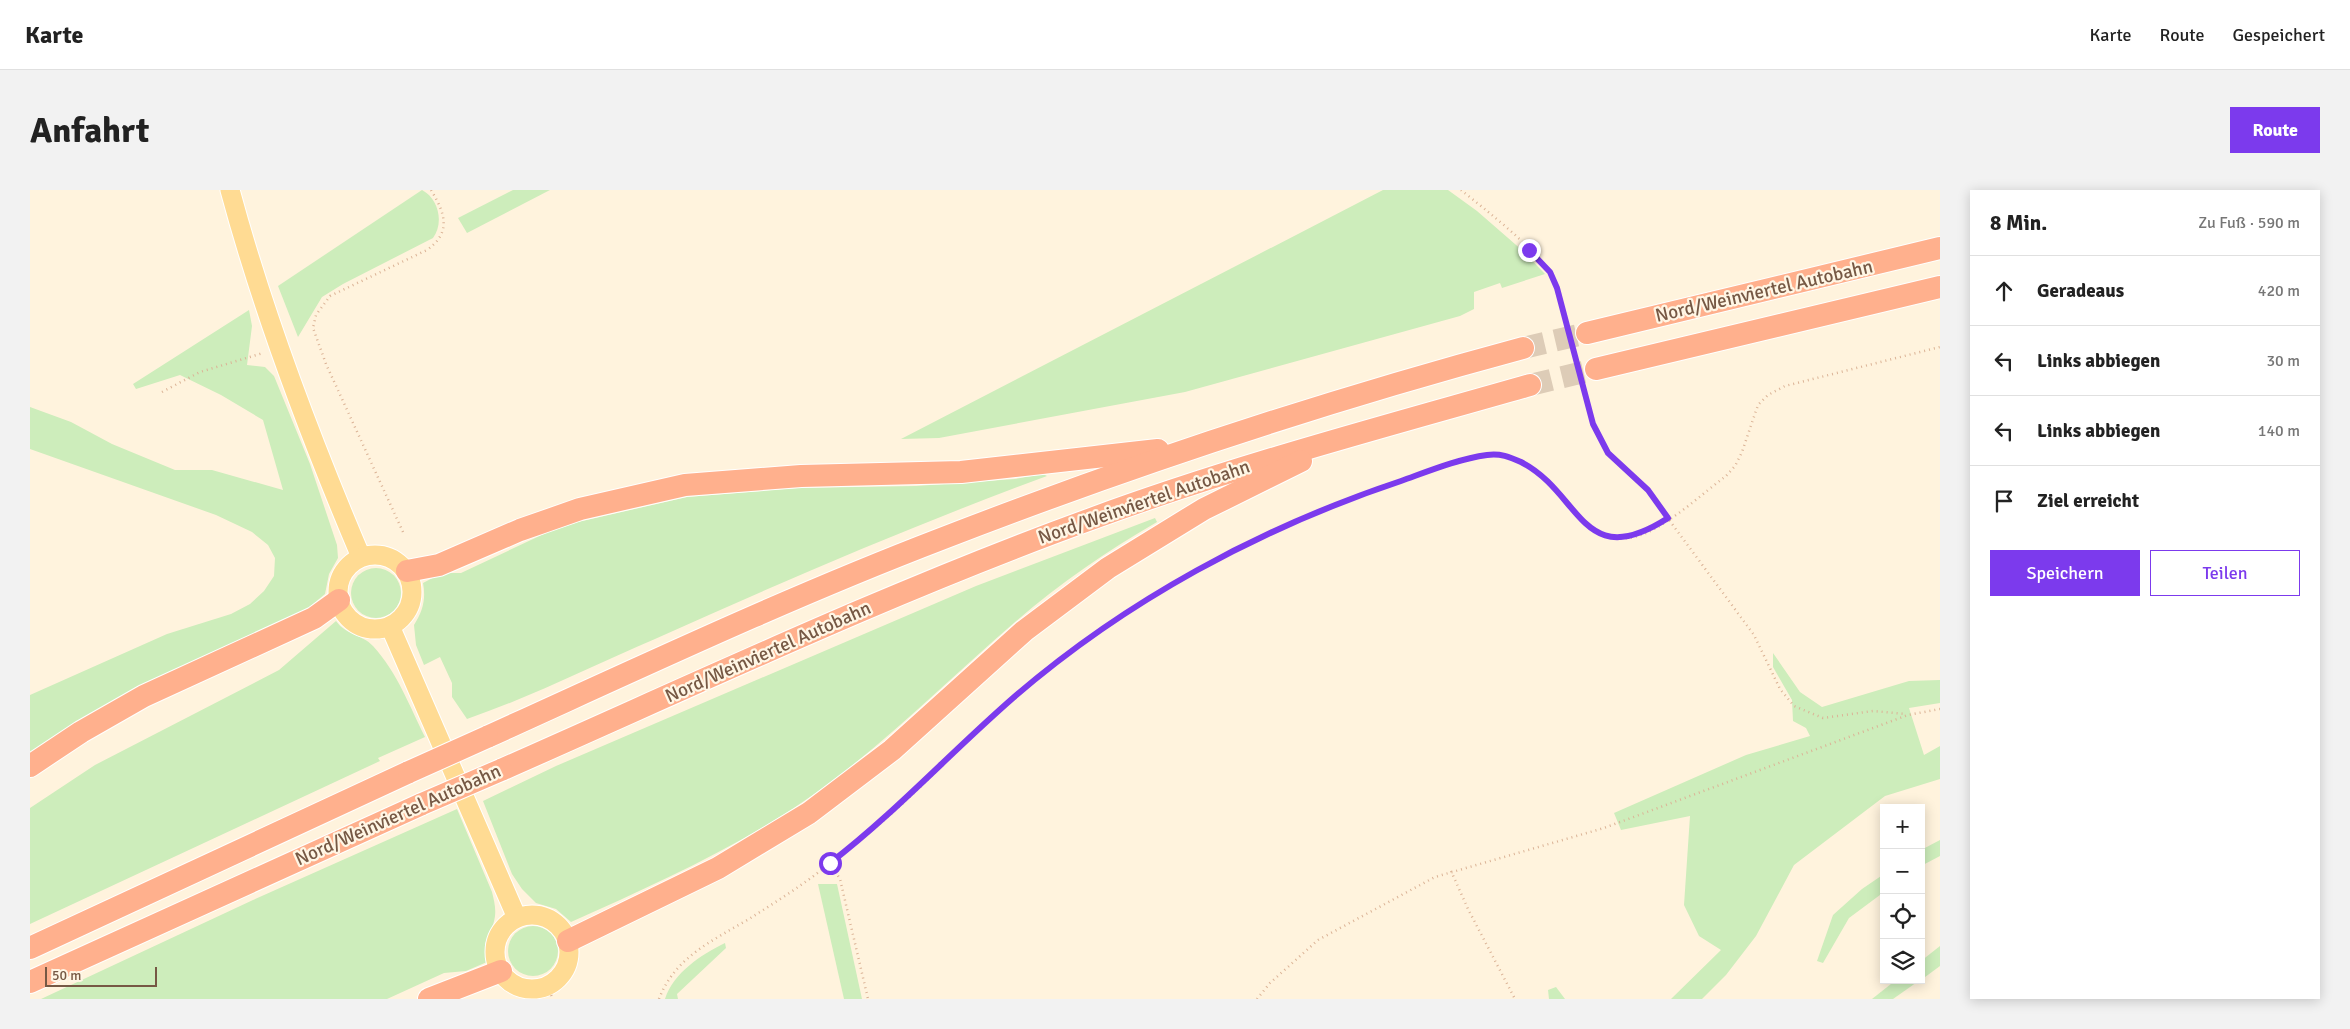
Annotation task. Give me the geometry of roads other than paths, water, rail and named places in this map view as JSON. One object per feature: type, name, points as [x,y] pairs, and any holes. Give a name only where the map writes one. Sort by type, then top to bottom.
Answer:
[{"type":"highway","name":"Nord/Weinviertel Autobahn","points":[[1576,336],[1940,248]]},
{"type":"highway","name":"Nord/Weinviertel Autobahn","points":[[1585,373],[1940,287]]},
{"type":"highway","name":"Nord/Weinviertel Autobahn","points":[[30,948],[487,737],[860,572],[949,536],[1189,448],[1429,374],[1523,348]]},
{"type":"highway","name":"Nord/Weinviertel Autobahn","points":[[30,982],[422,804],[874,606],[1006,551],[1240,467],[1530,385]]},
{"type":"highway","points":[[568,941],[718,868],[808,813],[892,750],[1035,622],[1142,545],[1252,484],[1364,432]]},
{"type":"highway","points":[[406,571],[439,565],[520,530],[580,509],[685,485],[801,476],[961,472],[1189,448]]},
{"type":"highway","points":[[30,766],[81,732],[144,696],[314,618],[339,600]]},
{"type":"highway","points":[[429,999],[501,971]]},
{"type":"main road","points":[[230,190],[279,349],[316,451],[361,557]]},
{"type":"main road","points":[[382,555],[392,558],[406,571],[411,581],[411,603],[403,617],[390,626],[379,629],[358,625],[349,619],[339,600],[340,578],[346,568],[361,557],[382,555]]},
{"type":"main road","points":[[390,626],[518,918]]},
{"type":"main road","points":[[534,914],[545,917],[559,926],[568,941],[570,951],[566,967],[550,992],[526,988],[507,979],[501,971],[495,953],[496,944],[504,927],[518,918],[534,914]]},
{"type":"tunnel","points":[[1523,348],[1587,333]]},
{"type":"tunnel","points":[[1530,385],[1596,369]]}]
